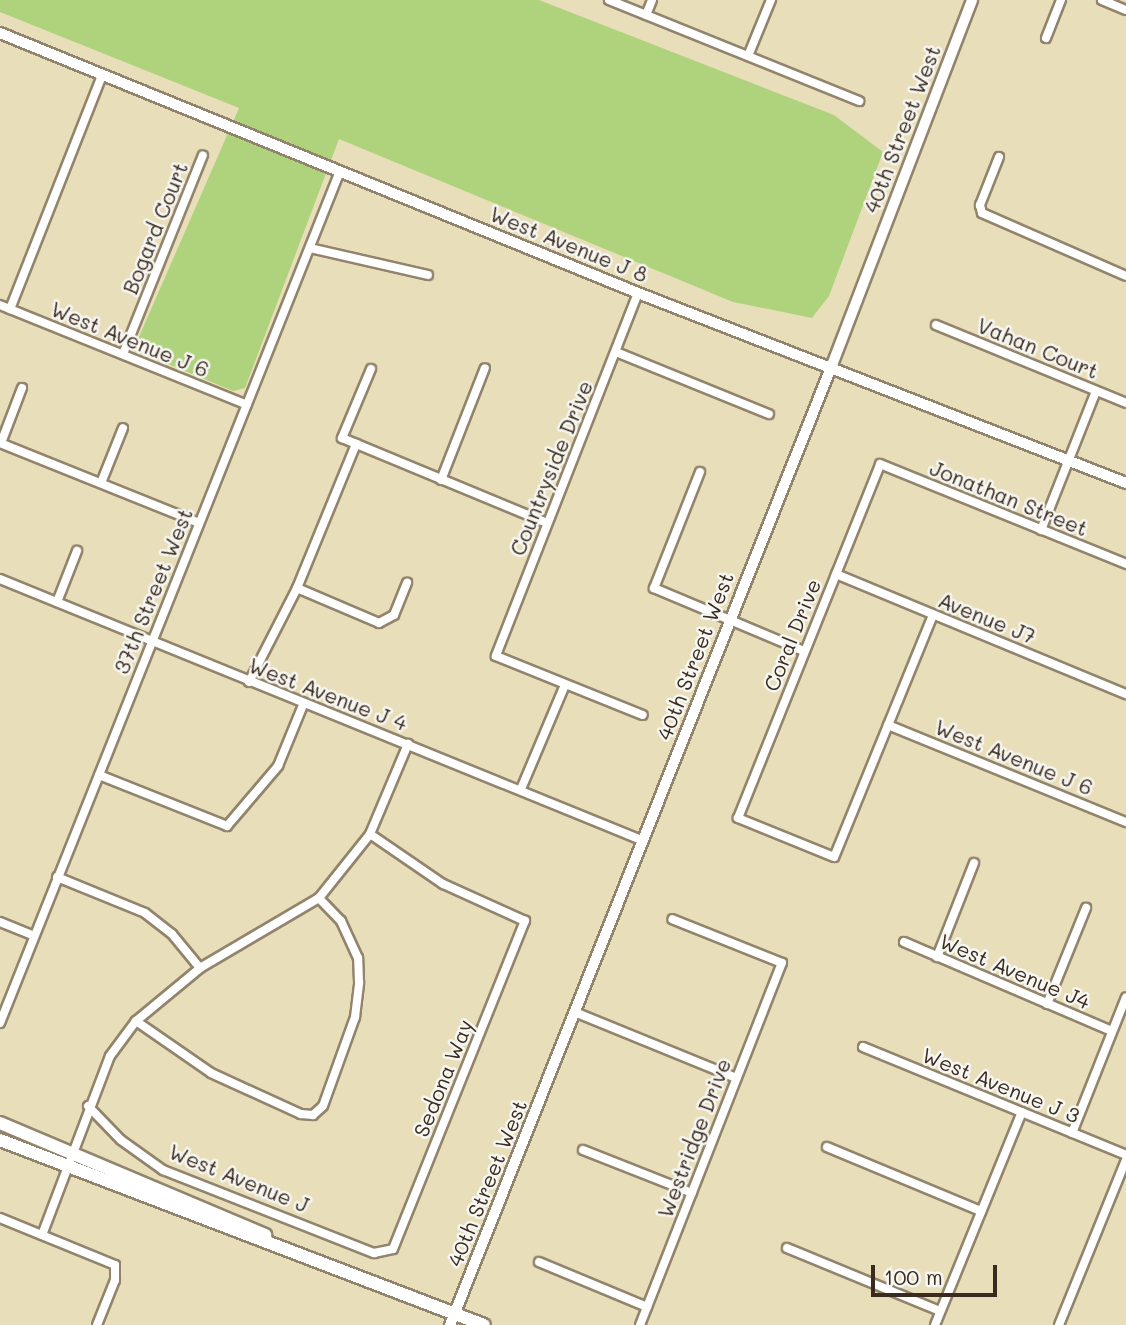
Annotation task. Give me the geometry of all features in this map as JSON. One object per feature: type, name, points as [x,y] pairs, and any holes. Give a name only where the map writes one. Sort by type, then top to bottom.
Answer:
[{"type":"main road","name":"40th Street West","points":[[452,1319],[645,841],[972,0]]},
{"type":"main road","name":"West Avenue J 8","points":[[0,33],[638,293],[832,365],[1126,483]]},
{"type":"main road","name":"West Avenue J","points":[[0,1124],[214,1209],[306,1255],[452,1319],[484,1325]]},
{"type":"main road","name":"West Avenue J","points":[[0,1140],[206,1223],[306,1255]]},
{"type":"street","points":[[609,0],[859,101]]},
{"type":"street","points":[[646,15],[652,0]]},
{"type":"street","points":[[748,56],[771,0]]},
{"type":"street","points":[[1046,38],[1061,0]]},
{"type":"street","points":[[1102,0],[1126,9]]},
{"type":"street","points":[[10,309],[102,75]]},
{"type":"street","name":"Bogard Court","points":[[123,354],[203,155]]},
{"type":"street","points":[[999,157],[980,205],[982,213],[1126,276]]},
{"type":"street","name":"37th Street West","points":[[0,1023],[340,171]]},
{"type":"street","points":[[310,248],[428,275]]},
{"type":"street","name":"Countryside Drive","points":[[565,685],[496,656],[638,293]]},
{"type":"street","name":"West Avenue J 6","points":[[0,305],[247,405]]},
{"type":"street","name":"Vahan Court","points":[[936,325],[1126,403]]},
{"type":"street","points":[[616,352],[769,414]]},
{"type":"street","points":[[371,369],[342,438],[547,523]]},
{"type":"street","points":[[441,480],[485,369]]},
{"type":"street","points":[[22,388],[0,443],[199,523]]},
{"type":"street","points":[[1041,530],[1096,391]]},
{"type":"street","points":[[101,483],[123,428]]},
{"type":"street","points":[[249,682],[297,589],[356,444]]},
{"type":"street","name":"Jonathan Street","points":[[880,464],[1126,564]]},
{"type":"street","name":"Coral Drive","points":[[880,464],[738,818],[834,857],[888,725]]},
{"type":"street","points":[[700,472],[654,588],[804,651]]},
{"type":"street","points":[[57,602],[77,551]]},
{"type":"street","name":"Avenue J7","points":[[836,574],[1126,694]]},
{"type":"street","name":"West Avenue J 4","points":[[0,579],[303,705],[408,744],[645,841]]},
{"type":"street","points":[[297,589],[379,623],[394,615],[407,582]]},
{"type":"street","points":[[888,725],[933,615]]},
{"type":"street","points":[[521,789],[565,685],[643,715]]},
{"type":"street","points":[[99,775],[227,826],[278,766],[303,705]]},
{"type":"street","name":"West Avenue J 6","points":[[888,725],[1126,822]]},
{"type":"street","points":[[42,1235],[88,1106],[110,1056],[136,1021],[200,968],[319,898],[370,834],[408,744]]},
{"type":"street","name":"Sedona Way","points":[[370,834],[443,884],[524,921],[393,1248]]},
{"type":"street","points":[[937,957],[974,863]]},
{"type":"street","points":[[57,877],[145,914],[172,934],[200,968]]},
{"type":"street","points":[[136,1021],[211,1073],[301,1114],[313,1115],[323,1106],[355,1017],[359,982],[358,958],[341,921],[319,898]]},
{"type":"street","points":[[1047,1004],[1086,908]]},
{"type":"street","name":"Westridge Drive","points":[[640,1325],[782,963],[672,919]]},
{"type":"street","points":[[0,922],[34,936]]},
{"type":"street","name":"West Avenue J4","points":[[904,942],[1112,1031]]},
{"type":"street","points":[[1072,1133],[1126,997]]},
{"type":"street","points":[[577,1013],[736,1078]]},
{"type":"street","name":"West Avenue J 3","points":[[863,1047],[1126,1157]]},
{"type":"street","name":"West Avenue J","points":[[88,1106],[121,1140],[163,1170],[374,1253],[393,1248]]},
{"type":"street","points":[[935,1325],[1022,1112]]},
{"type":"street","points":[[827,1147],[981,1211]]},
{"type":"street","points":[[583,1150],[692,1192]]},
{"type":"street","points":[[1059,1325],[1126,1157]]},
{"type":"street","points":[[0,1218],[115,1265],[115,1280],[97,1325]]},
{"type":"street","points":[[787,1248],[940,1311]]},
{"type":"street","points":[[539,1262],[647,1307]]},
{"type":"green space","points":[[0,0],[539,0],[834,115],[883,152],[829,296],[812,318],[733,302],[339,139],[245,388],[233,391],[137,351],[135,346],[239,108],[0,12]]}]
